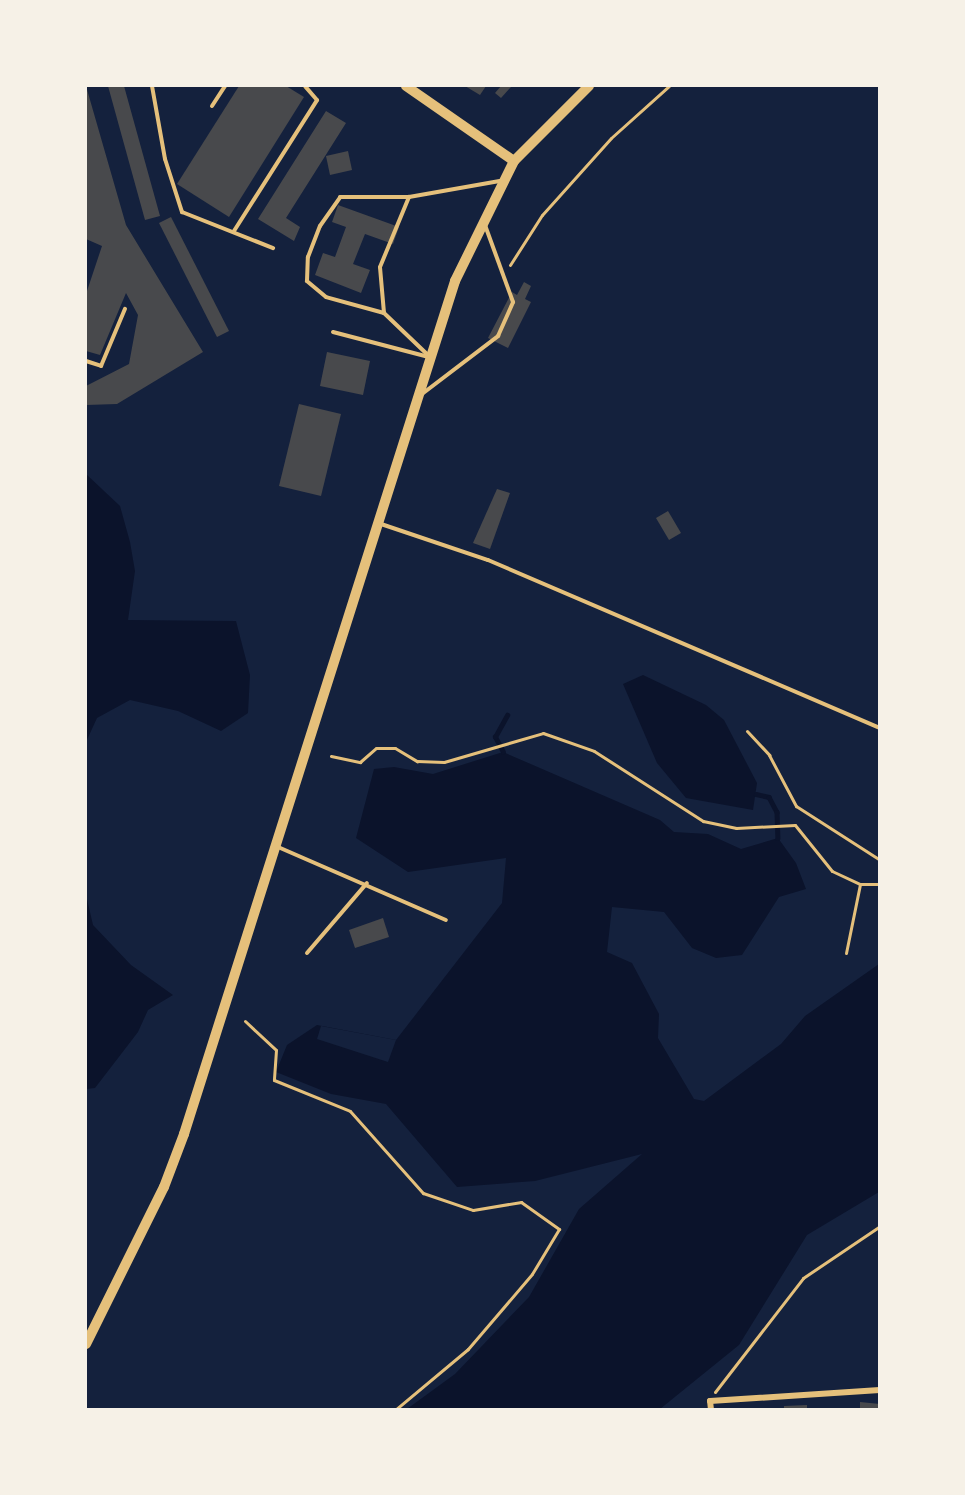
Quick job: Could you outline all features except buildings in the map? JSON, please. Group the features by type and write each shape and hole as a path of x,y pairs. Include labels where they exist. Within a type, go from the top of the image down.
{"main road":[{"path":"406,86 514,161"},
{"path":"86,1344 164,1186 278,847 430,357 482,217 514,161 589,86"}],"street":[{"path":"711,1410 710,1401 879,1390"}],"lane":[{"path":"152,86 165,159 182,212 273,248"},
{"path":"212,106 225,86"},
{"path":"234,231 316,99 305,86"},
{"path":"430,357 384,313 326,297 307,281 308,257 320,226 340,197 409,197 501,181"},
{"path":"384,313 380,267 409,197"},
{"path":"417,398 498,336 513,302 501,276 482,217"},
{"path":"86,361 101,366 124,309"},
{"path":"333,332 430,357"},
{"path":"378,523 488,560 879,728"},
{"path":"278,847 368,883 446,920"},
{"path":"307,953 368,883"}],"path":[{"path":"501,276 542,215 611,138 669,86"},
{"path":"747,731 769,754 796,806 879,860"},
{"path":"331,756 360,762 376,748 395,748 417,761 444,762 543,733 594,752 703,821 736,828 795,825 832,871 860,884 879,884"},
{"path":"846,953 860,884"},
{"path":"245,1021 276,1050 274,1080 350,1111 423,1193 473,1210 521,1202 559,1229 532,1274 468,1349 395,1410"},
{"path":"710,1401 723,1375 803,1278 879,1226"}],"water":[{"path":"86,474 120,506 135,571 128,620 236,621 250,675 248,713 221,731 178,711 130,700 97,718 86,742"},
{"path":"643,675 706,705 724,720 757,783 753,810 686,798 657,763 623,684"},
{"path":"503,752 660,820 674,832 708,834 741,849 778,838 796,863 806,889 779,897 742,955 716,958 692,948 664,912 612,907 607,952 632,963 659,1014 658,1038 694,1099 704,1101 781,1044 805,1016 879,964 879,1192 807,1235 739,1345 660,1409 407,1409 455,1374 529,1297 579,1209 642,1154 535,1181 457,1187 386,1104 331,1094 276,1072 287,1045 317,1025 396,1040 502,903 506,858 408,872 356,838 374,769 394,767 433,774"},
{"path":"86,895 93,925 131,965 173,995 148,1010 138,1032 95,1088 86,1089"}],"pier":[{"path":"321,1026 396,1040 388,1062 317,1039"}],"waterway":[{"path":"503,752 495,737 507,715"},
{"path":"756,794 769,797 777,812 778,838"}]}
